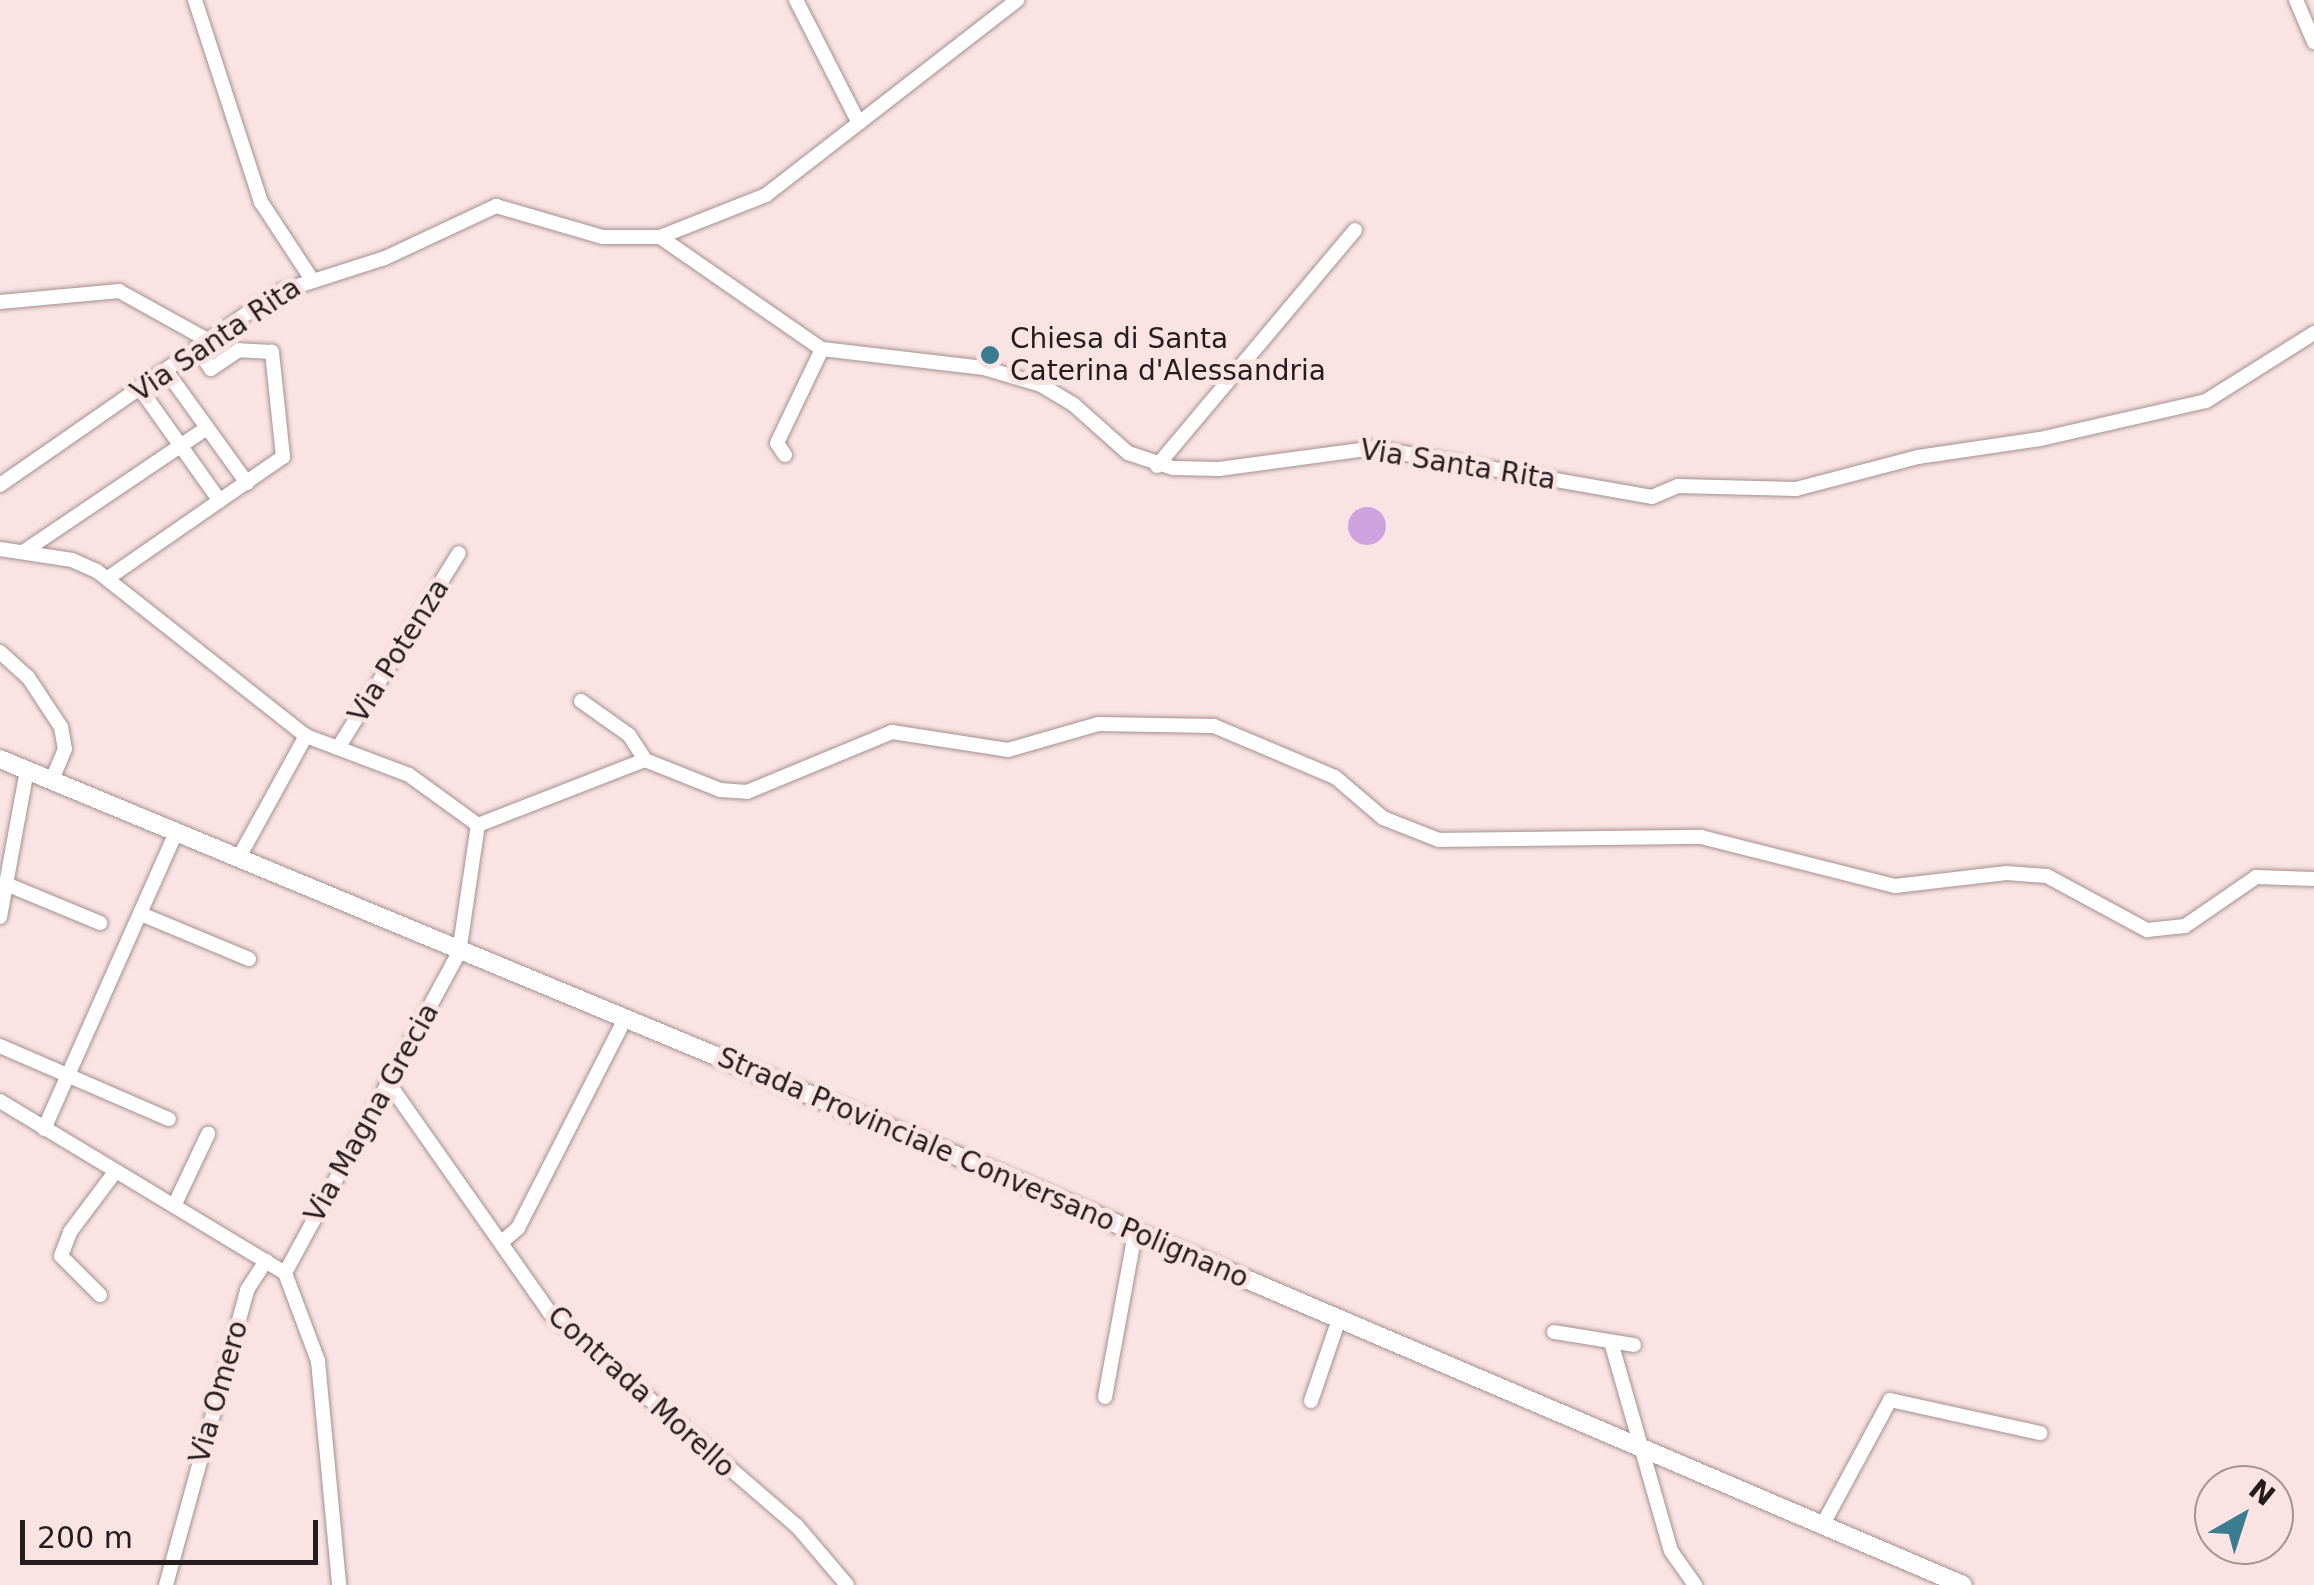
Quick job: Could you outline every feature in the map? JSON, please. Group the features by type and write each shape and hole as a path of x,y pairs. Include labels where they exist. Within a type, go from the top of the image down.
{"main road":[{"name":"Strada Provinciale Conversano Polignano","path":"0,759 460,953 626,1017 1962,1585"}],"street":[{"path":"195,0 261,202 310,278"},
{"path":"796,0 859,123"},
{"path":"660,237 749,206 1018,0"},
{"path":"2296,0 2314,42"},
{"name":"Via Santa Rita","path":"0,485 310,278 385,258 496,206 603,236 660,237 822,349 1014,376 1061,395 1128,454 1157,466 1218,469 1374,448 1652,497 1678,486 1796,489 1918,457 2040,439 2206,400 2314,332"},
{"path":"1157,466 1356,230"},
{"path":"0,302 118,290 205,346 211,369 238,350 272,352 275,358 283,457 108,578"},
{"path":"785,455 777,442 822,349"},
{"path":"167,372 246,482"},
{"path":"141,390 220,501"},
{"path":"23,552 207,428"},
{"path":"0,549 72,560 108,578 306,736 410,775 478,825"},
{"name":"Via Potenza","path":"338,748 460,553"},
{"path":"0,652 28,677 61,727 64,749 52,779"},
{"path":"581,701 629,735 644,760 720,790 747,792 892,732 1008,750 1098,724 1214,726 1335,777 1384,818 1438,840 1701,837 1895,886 2006,874 2046,876 2147,930 2185,926 2256,877 2314,879"},
{"path":"238,859 306,736"},
{"path":"478,825 644,760"},
{"path":"0,917 28,770"},
{"path":"460,953 478,825"},
{"path":"44,1129 176,832"},
{"path":"6,884 100,923"},
{"path":"141,914 249,959"},
{"name":"Via Magna Grecia","path":"285,1273 460,953"},
{"path":"503,1241 518,1228 626,1017"},
{"path":"0,1046 169,1119"},
{"name":"Contrada Morello","path":"388,1081 550,1313 797,1526 847,1585"},
{"path":"0,1101 285,1273 316,1347 339,1585"},
{"path":"174,1206 208,1134"},
{"path":"100,1295 68,1266 63,1243 115,1172"},
{"path":"1105,1396 1135,1234"},
{"name":"Via Omero","path":"166,1585 248,1290 266,1261"},
{"path":"1311,1401 1339,1319"},
{"path":"1554,1332 1634,1345"},
{"path":"1611,1342 1618,1386 1643,1450 1671,1552 1695,1585"},
{"path":"1822,1526 1890,1400 2040,1433"}],"shaded area":[{"path":"1367,507 1380,513 1386,526 1380,539 1367,545 1354,539 1348,526 1354,513"}],"place":[{"name":"Chiesa di Santa Caterina d'Alessandria","path":"990,355"}]}
